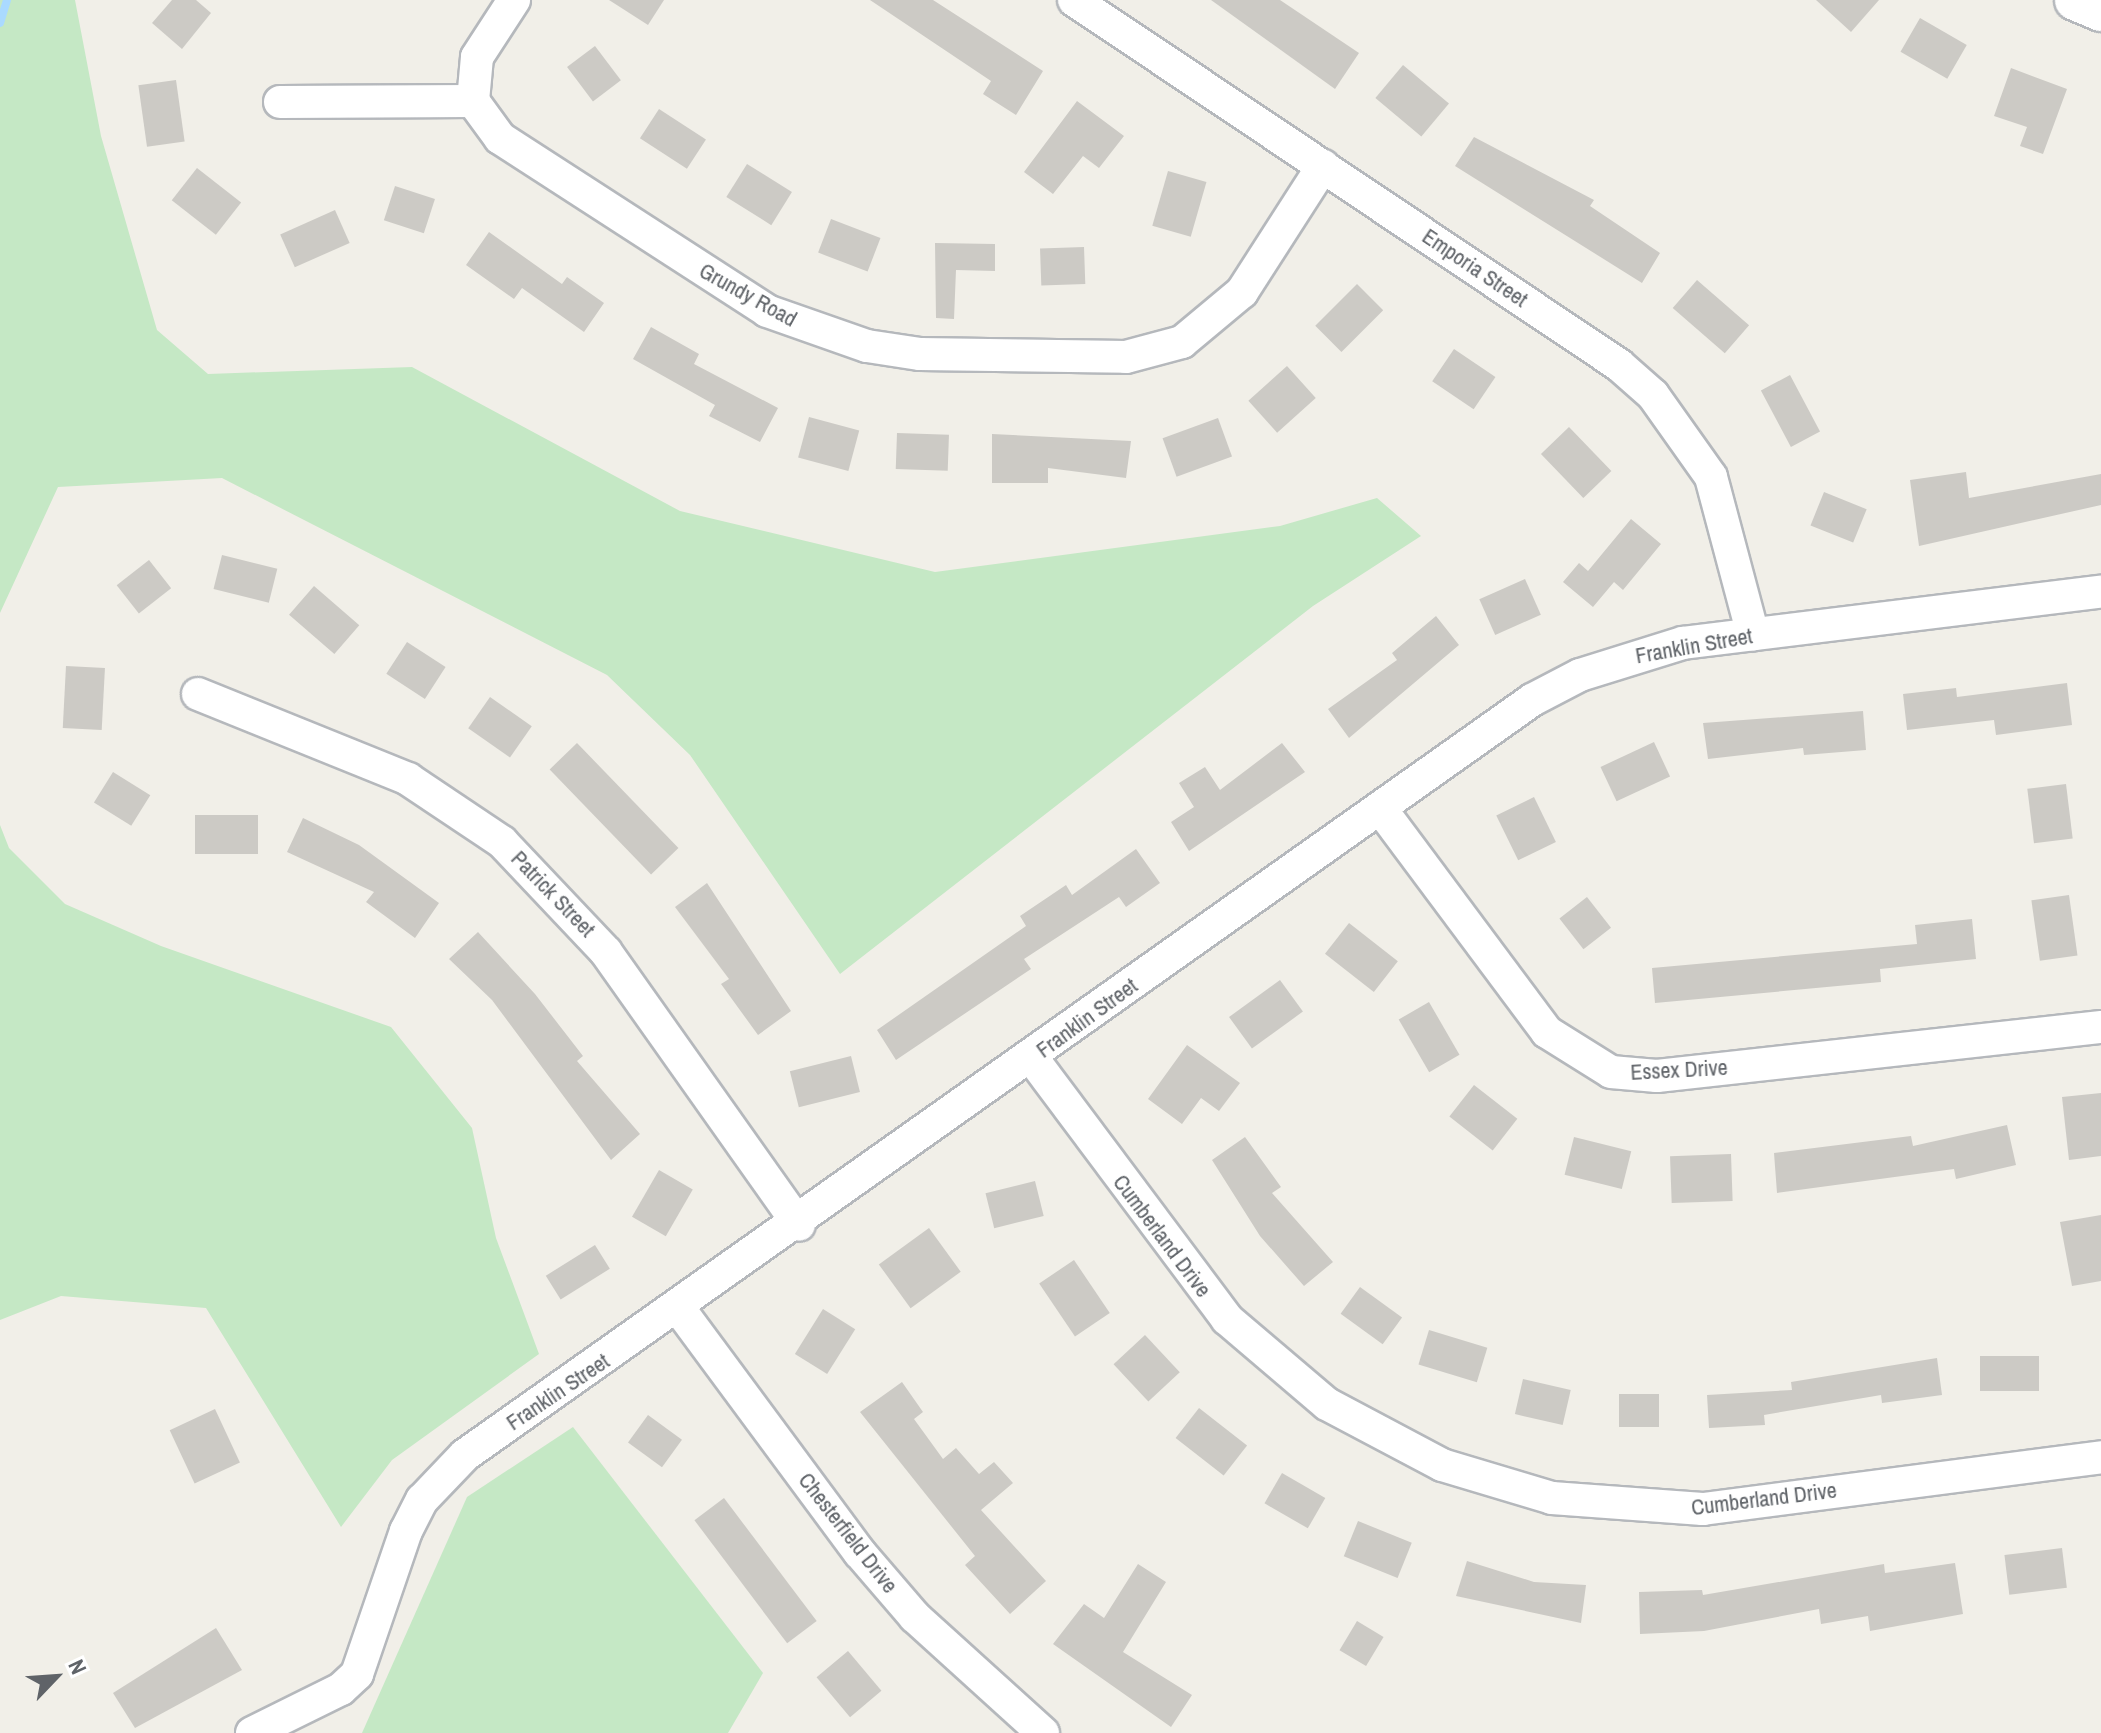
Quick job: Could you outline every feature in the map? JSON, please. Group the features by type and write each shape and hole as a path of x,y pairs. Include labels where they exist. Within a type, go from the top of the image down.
{"street":[{"path":"280,102 473,101 477,57 514,0"},
{"name":"Emporia Street","path":"1074,0 1323,166 1653,395 1711,477 1753,635"},
{"path":"2075,0 2101,11"},
{"name":"Grundy Road","path":"473,101 500,138 767,311 867,346 920,354 1126,357 1182,342 1242,292 1323,166"},
{"name":"Franklin Street","path":"252,1733 341,1689 357,1674 406,1531 444,1473 680,1310 1532,700 1580,675 1683,643 2101,592"},
{"name":"Patrick Street","path":"198,694 408,779 502,842 591,932 799,1225"},
{"name":"Essex Drive","path":"1380,808 1547,1032 1611,1072 1657,1076 2101,1027"},
{"name":"Cumberland Drive","path":"1032,1058 1227,1319 1327,1404 1442,1465 1552,1498 1703,1509 2101,1457"},
{"name":"Chesterfield Drive","path":"680,1310 878,1574 966,1667 1043,1733"}],"green space":[{"path":"0,0 75,0 101,136 157,330 208,374 412,367 680,511 935,572 1280,526 1377,498 1421,536 1313,606 840,974 690,755 607,675 222,478 58,487 0,613"},
{"path":"0,825 9,848 65,904 161,946 391,1027 472,1128 496,1238 539,1354 392,1460 341,1527 206,1308 61,1296 0,1320"},
{"path":"573,1427 763,1673 728,1733 362,1733 467,1497"}],"building":[{"path":"172,0 196,0 211,13 182,49 152,23"},
{"path":"609,0 664,0 648,25"},
{"path":"870,0 933,0 1043,71 1016,115 983,94 991,81"},
{"path":"1211,0 1280,0 1359,53 1335,89"},
{"path":"1816,0 1879,0 1851,32"},
{"path":"1920,18 1967,45 1947,79 1900,52"},
{"path":"595,46 621,80 593,101 567,67"},
{"path":"1403,65 1449,104 1421,137 1375,98"},
{"path":"2011,68 2067,89 2043,154 2020,146 2027,127 1994,116"},
{"path":"176,80 185,141 147,147 138,85"},
{"path":"1077,101 1124,136 1099,168 1083,156 1053,194 1024,172"},
{"path":"659,109 706,139 687,169 640,138"},
{"path":"1474,137 1594,200 1590,206 1660,253 1642,283 1455,166"},
{"path":"747,164 792,192 771,225 726,197"},
{"path":"197,168 241,202 216,235 172,200"},
{"path":"1168,171 1206,182 1191,237 1152,226"},
{"path":"395,186 435,199 424,233 384,220"},
{"path":"335,210 350,243 295,267 280,234"},
{"path":"831,219 880,238 868,272 818,253"},
{"path":"489,232 562,284 567,277 604,303 584,332 522,288 514,299 466,265"},
{"path":"935,243 995,244 995,271 956,270 954,319 936,318"},
{"path":"1084,247 1085,284 1041,286 1040,249"},
{"path":"1697,280 1749,325 1725,353 1673,308"},
{"path":"1357,284 1383,310 1341,352 1315,326"},
{"path":"651,327 699,354 694,364 778,408 760,442 709,416 715,405 633,359"},
{"path":"1454,349 1495,377 1474,409 1432,381"},
{"path":"1287,366 1316,398 1277,433 1248,401"},
{"path":"1790,375 1820,432 1791,447 1761,390"},
{"path":"809,417 859,430 848,471 798,458"},
{"path":"1218,418 1232,457 1177,477 1163,438"},
{"path":"1569,427 1611,471 1583,498 1541,454"},
{"path":"897,433 949,435 948,471 896,469"},
{"path":"992,434 1131,441 1126,478 1048,468 1048,483 992,483"},
{"path":"1966,472 1969,498 2101,474 2101,505 1919,546 1910,480"},
{"path":"1824,492 1867,509 1853,543 1811,525"},
{"path":"1631,519 1661,544 1623,590 1614,582 1593,607 1563,582 1579,563 1588,571"},
{"path":"222,555 277,569 269,603 214,589"},
{"path":"149,560 171,588 139,614 117,585"},
{"path":"1525,579 1541,615 1495,635 1479,599"},
{"path":"314,586 359,625 334,654 289,615"},
{"path":"1436,616 1459,645 1349,738 1328,709 1397,660 1392,653"},
{"path":"407,642 446,667 425,699 386,674"},
{"path":"66,666 105,668 102,730 63,728"},
{"path":"2067,683 2072,725 1996,735 1994,720 1907,730 1903,694 1956,688 1957,697"},
{"path":"490,697 532,726 510,757 468,728"},
{"path":"1863,711 1866,750 1804,755 1803,748 1708,759 1703,723"},
{"path":"1654,742 1670,776 1617,801 1601,767"},
{"path":"577,743 678,848 651,874 550,769"},
{"path":"1282,743 1305,772 1189,851 1171,822 1194,807 1179,783 1205,767 1220,790"},
{"path":"113,772 150,795 131,826 94,803"},
{"path":"2066,784 2073,839 2034,843 2027,789"},
{"path":"1534,797 1556,842 1518,860 1496,815"},
{"path":"195,815 258,815 258,854 195,854"},
{"path":"303,818 359,845 439,903 415,938 366,902 374,892 287,852"},
{"path":"1136,849 1160,883 1126,907 1119,897 1024,959 1031,969 896,1060 877,1030 1026,926 1020,916 1066,885 1072,895"},
{"path":"707,883 791,1011 758,1035 721,984 729,979 675,907"},
{"path":"2069,895 2077,955 2040,961 2031,900"},
{"path":"1587,897 1611,928 1583,949 1559,919"},
{"path":"1972,919 1976,959 1880,969 1881,982 1655,1003 1652,968 1917,944 1915,925"},
{"path":"1349,923 1398,961 1374,992 1325,954"},
{"path":"478,932 535,994 583,1056 577,1061 640,1134 611,1160 492,1000 449,959"},
{"path":"1280,980 1303,1012 1252,1049 1229,1017"},
{"path":"1429,1002 1460,1055 1429,1072 1399,1019"},
{"path":"1187,1045 1240,1083 1219,1111 1201,1098 1182,1124 1148,1099"},
{"path":"851,1056 860,1092 799,1107 790,1071"},
{"path":"1474,1085 1517,1119 1493,1150 1449,1117"},
{"path":"2101,1093 2101,1156 2069,1160 2062,1097"},
{"path":"2007,1125 2016,1165 1956,1179 1954,1169 1777,1193 1774,1153 1911,1136 1913,1146"},
{"path":"1245,1137 1281,1187 1272,1193 1333,1262 1304,1286 1260,1236 1212,1160"},
{"path":"1574,1137 1631,1151 1622,1189 1565,1175"},
{"path":"1731,1154 1733,1201 1672,1203 1670,1156"},
{"path":"659,1170 693,1190 666,1236 632,1217"},
{"path":"1035,1181 1044,1216 994,1228 986,1193"},
{"path":"2101,1215 2101,1281 2072,1286 2060,1222"},
{"path":"929,1228 961,1272 911,1308 879,1264"},
{"path":"595,1245 610,1269 561,1299 546,1276"},
{"path":"1074,1260 1110,1313 1075,1337 1039,1283"},
{"path":"1360,1287 1402,1318 1383,1344 1341,1314"},
{"path":"823,1309 855,1329 827,1374 795,1354"},
{"path":"1429,1330 1487,1348 1477,1382 1418,1364"},
{"path":"1145,1335 1180,1372 1148,1402 1114,1364"},
{"path":"1980,1356 2039,1356 2039,1391 1980,1391"},
{"path":"1937,1358 1942,1395 1882,1403 1881,1395 1764,1415 1765,1425 1709,1428 1707,1395 1792,1390 1791,1382"},
{"path":"1523,1379 1571,1390 1563,1425 1515,1414"},
{"path":"902,1382 923,1412 914,1419 943,1459 956,1448 979,1474 994,1462 1013,1483 981,1510 1046,1581 1010,1614 965,1565 975,1556 860,1412"},
{"path":"1619,1394 1659,1394 1659,1427 1619,1427"},
{"path":"1199,1408 1247,1446 1224,1475 1176,1438"},
{"path":"215,1409 240,1462 195,1484 170,1430"},
{"path":"648,1415 682,1440 662,1467 628,1443"},
{"path":"1282,1473 1325,1498 1308,1528 1264,1503"},
{"path":"724,1498 817,1621 787,1643 694,1520"},
{"path":"1358,1521 1412,1543 1398,1578 1344,1556"},
{"path":"2062,1548 2067,1588 2009,1595 2004,1555"},
{"path":"1467,1561 1534,1582 1586,1585 1581,1623 1456,1596"},
{"path":"1955,1563 1963,1614 1870,1631 1868,1616 1821,1624 1819,1609 1704,1631 1640,1634 1639,1592 1702,1590 1703,1595 1884,1564 1885,1573"},
{"path":"1138,1564 1166,1582 1123,1652 1192,1695 1171,1727 1053,1644 1084,1604 1104,1618"},
{"path":"1357,1621 1384,1637 1366,1666 1339,1650"},
{"path":"216,1628 242,1670 135,1728 113,1693"},
{"path":"848,1651 881,1691 850,1717 817,1677"}],"waterway":[{"path":"0,23 7,0"}]}
